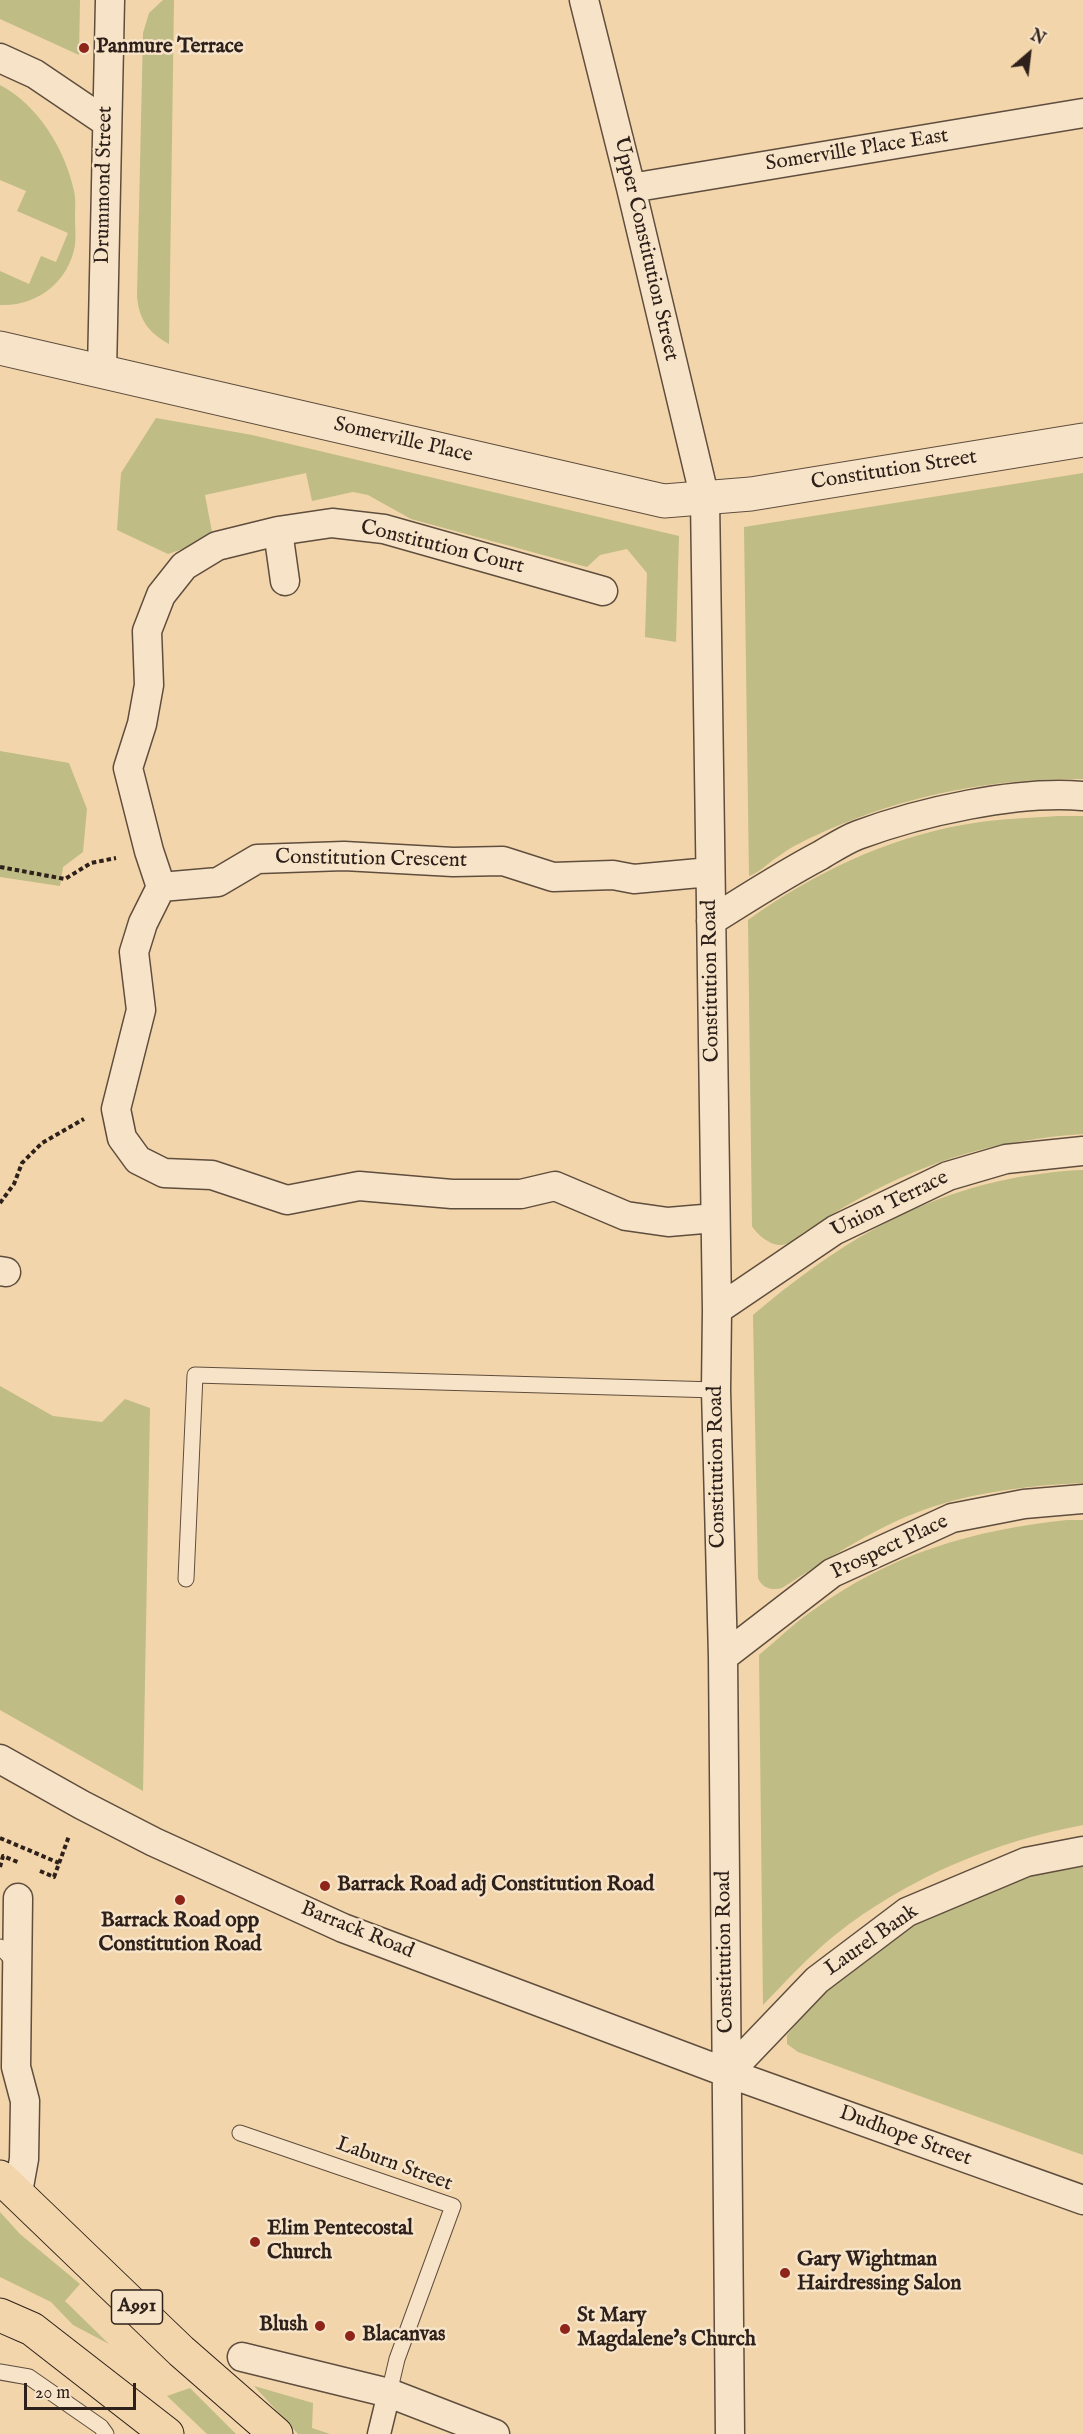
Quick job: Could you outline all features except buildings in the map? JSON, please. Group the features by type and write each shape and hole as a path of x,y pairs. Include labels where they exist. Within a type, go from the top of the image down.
{"main road":[{"name":"A991","path":"9,2185 181,2351 276,2434"},
{"path":"0,2315 32,2329 167,2434"}],"street":[{"name":"Drummond Street","path":"102,371 110,0"},
{"name":"Upper Constitution Street","path":"584,0 705,499"},
{"path":"0,58 35,74 106,122"},
{"name":"Somerville Place East","path":"631,188 1083,113"},
{"name":"Somerville Place","path":"0,348 664,501 705,499"},
{"name":"Constitution Street","path":"705,499 751,494 1083,440"},
{"name":"Constitution Road","path":"705,499 716,1218 716,1390 723,1657 730,2434"},
{"name":"Constitution Court","path":"161,887 149,851 129,768 142,724 149,685 147,631 161,595 184,566 217,546 278,531 332,523 384,529 603,591"},
{"path":"278,531 285,581"},
{"path":"711,921 785,874 856,836 937,811 1015,799 1066,794 1083,796"},
{"name":"Constitution Crescent","path":"161,887 218,882 257,859 344,856 453,862 503,861 553,877 613,875 634,879 710,872"},
{"path":"161,887 143,923 134,952 141,1010 116,1109 122,1138 138,1160 164,1173 212,1175 287,1200 359,1186 452,1194 520,1194 555,1186 626,1216 669,1222 716,1218"},
{"name":"Union Terrace","path":"717,1310 835,1230 948,1176 1005,1159 1083,1151"},
{"name":"Prospect Place","path":"723,1657 832,1573 952,1518 1024,1504 1083,1499"},
{"name":"Barrack Road","path":"0,1759 154,1842 343,1928 728,2073"},
{"name":"Laurel Bank","path":"728,2073 817,1980 907,1912 1026,1862 1083,1851"},
{"path":"9,2185 24,2159 25,2101 8,2073 9,1955 18,1898"},
{"name":"Dudhope Street","path":"728,2073 1083,2200"},
{"path":"242,2357 389,2393 495,2434"},
{"path":"379,2434 389,2393"}],"lane":[{"path":"186,1579 195,1375 716,1390"},
{"name":"Laburn Street","path":"240,2133 453,2206 397,2359 389,2393"},
{"path":"0,2372 28,2377 101,2427 106,2434"}],"path":[{"path":"0,867 64,879 91,863 149,851"},
{"path":"0,1203 14,1184 22,1163 42,1143 86,1117 116,1109"},
{"path":"55,1874 82,1805"},
{"path":"0,1838 59,1863"}],"shaded area":[{"path":"0,0 80,0 79,55 0,19"},
{"path":"163,0 174,0 169,344 155,335 142,319 137,296 143,33 149,13"},
{"path":"0,85 26,104 48,130 57,144 70,175 75,201 75,245 66,270 49,290 26,302 13,305 0,305 0,271 29,284 41,256 56,262 68,233 17,211 26,191 0,180"},
{"path":"156,418 252,435 679,536 676,642 645,637 647,573 627,549 600,555 587,567 411,519 368,495 353,492 312,501 306,473 205,495 212,532 191,546 168,554 117,530 121,473"},
{"path":"1083,473 1083,779 1049,779 983,786 950,791 886,808 806,840 749,876 744,527"},
{"path":"0,751 69,763 87,809 83,852 63,867 60,886 0,877"},
{"path":"1083,816 1083,1134 995,1146 941,1162 887,1184 860,1198 786,1244 776,1245 766,1240 752,1226 748,920 772,903 824,873 905,839 974,823"},
{"path":"1083,1170 1083,1483 1008,1490 971,1496 935,1506 914,1513 875,1532 782,1588 771,1589 765,1586 758,1578 753,1315 783,1290 845,1246 910,1211 944,1197 981,1186 1019,1177"},
{"path":"0,1386 53,1416 102,1422 125,1399 150,1408 143,1791 0,1710"},
{"path":"1067,1520 1083,1520 1083,1825 1016,1841 984,1852 952,1865 891,1896 825,1943 763,2005 759,1655 798,1621 841,1591 902,1560 965,1538 998,1530"},
{"path":"1083,1863 1083,2155 798,2052 787,2044 787,2035 812,2005 840,1979 905,1929 1014,1879"},
{"path":"0,2212 20,2234 80,2284 65,2301 109,2344 73,2325 51,2302 0,2277"},
{"path":"254,2386 313,2403 312,2428 330,2434 298,2434"},
{"path":"190,2388 236,2434 207,2434 167,2396"}],"place":[{"name":"Panmure Terrace","path":"84,48"},
{"name":"Barrack Road adj Constitution Road","path":"325,1886"},
{"name":"Barrack Road opp Constitution Road","path":"180,1900"},
{"name":"Elim Pentecostal Church","path":"255,2242"},
{"name":"Gary Wightman Hairdressing Salon","path":"785,2273"},
{"name":"Blush","path":"320,2326"},
{"name":"St Mary Magdalene's Church","path":"565,2329"},
{"name":"Blacanvas","path":"350,2336"}]}
